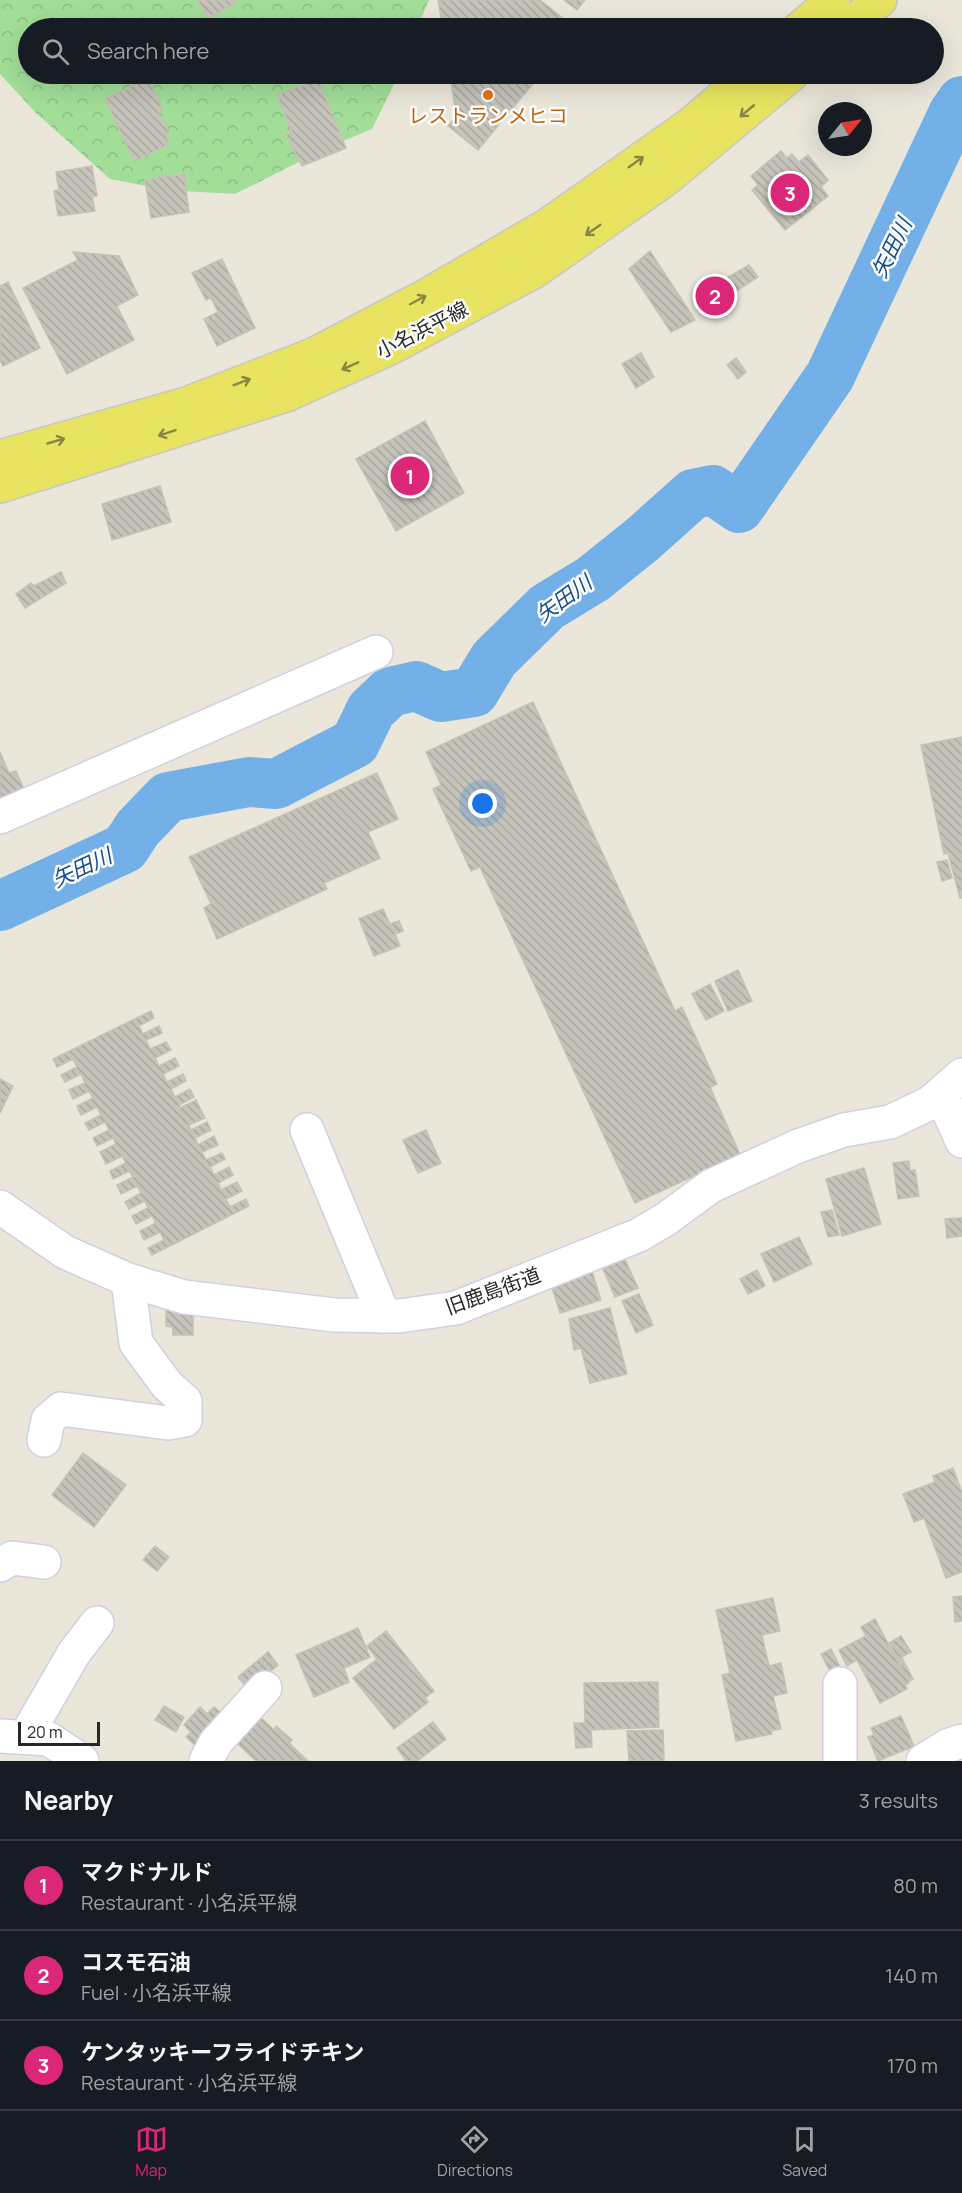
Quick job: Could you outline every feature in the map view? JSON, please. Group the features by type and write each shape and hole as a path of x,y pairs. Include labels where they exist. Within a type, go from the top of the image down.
{"main road":[{"path":"812,18 833,0"},
{"path":"858,18 880,0"},
{"name":"小名浜平線","path":"0,457 186,404 313,355 422,298 548,225 691,124 737,84"},
{"name":"小名浜平線","path":"0,486 286,395 390,348 535,271 666,179 780,84"}],"street":[{"path":"0,817 376,652"},
{"path":"951,1084 962,1141"},
{"name":"旧鹿島街道","path":"0,1207 65,1251 128,1280 184,1297 334,1316 384,1316 456,1308 639,1234 666,1219 711,1186 754,1164 844,1130 890,1122 930,1103 951,1084"},
{"path":"307,1130 384,1316"},
{"path":"44,1440 48,1420 61,1409 168,1423 185,1420 185,1401 167,1385 136,1343 128,1280"},
{"path":"0,1564 12,1558 44,1562"},
{"path":"13,1736 97,1623"},
{"path":"840,1684 840,1761"},
{"path":"206,1761 216,1742 265,1688"},
{"path":"13,1736 49,1739 82,1761"},
{"path":"924,1761 947,1746 962,1741"}],"green space":[{"path":"0,0 429,0 421,18 18,18 18,84 394,84 372,129 331,146 235,194 167,190 110,179 36,113 0,74"}],"building":[{"path":"198,0 236,0 235,4 207,18"},
{"path":"438,0 540,0 562,18 441,18"},
{"path":"564,0 585,0 577,10"},
{"path":"136,84 151,84 162,109 158,111 169,133 165,135 170,144 134,161 105,99"},
{"path":"305,84 320,84 346,148 302,166 286,135 292,132 277,95"},
{"name":"レストランメヒコ","path":"451,84 533,84 478,150 448,126 456,116"},
{"path":"781,151 787,158 792,154 799,162 808,155 828,180 821,187 828,196 785,230 752,190 758,185 751,176"},
{"path":"92,166 97,196 92,197 95,211 58,216 54,191 59,190 56,172"},
{"path":"184,174 189,212 151,218 145,180"},
{"path":"650,251 695,320 671,332 629,269"},
{"path":"73,252 119,256 138,295 117,306 134,340 67,374 23,288 78,260"},
{"path":"222,259 255,328 217,346 204,319 218,312 211,298 206,300 192,273"},
{"path":"749,265 758,277 713,306 704,291"},
{"path":"8,282 40,348 3,366 0,360 0,286"},
{"path":"641,353 654,377 636,388 622,364"},
{"path":"736,358 746,372 738,379 727,365"},
{"path":"425,421 464,493 396,531 356,459"},
{"path":"160,486 171,522 112,540 102,504"},
{"path":"61,572 66,583 25,608 16,594 31,583 34,586"},
{"path":"533,702 675,1011 682,1007 717,1084 710,1087 740,1155 635,1203 480,867 471,871 433,789 441,785 426,752"},
{"path":"962,737 962,898 960,898 948,853 944,854 921,745"},
{"path":"0,752 9,773 16,771 25,792 0,803"},
{"path":"377,773 398,819 368,832 380,858 324,883 327,889 217,939 204,908 211,904 189,857"},
{"path":"947,860 952,878 942,881 937,862"},
{"path":"383,909 390,924 399,921 403,931 395,934 400,946 374,956 359,919"},
{"path":"738,970 752,1001 728,1011 715,981"},
{"path":"710,984 724,1011 706,1020 692,994"},
{"path":"151,1011 154,1018 139,1026 143,1034 159,1026 162,1033 146,1040 150,1049 166,1042 171,1050 155,1058 159,1066 175,1058 179,1066 163,1074 167,1082 183,1074 186,1081 171,1089 175,1097 190,1089 194,1097 179,1105 180,1108 196,1100 205,1118 189,1125 191,1130 207,1122 211,1130 195,1138 198,1145 214,1136 218,1145 202,1152 206,1160 222,1153 225,1159 210,1167 214,1175 229,1167 233,1175 218,1183 221,1190 237,1182 242,1191 226,1199 230,1207 246,1199 249,1206 152,1255 148,1248 164,1240 160,1232 144,1240 140,1231 156,1223 152,1216 136,1224 132,1216 148,1208 145,1201 129,1209 125,1202 141,1193 137,1186 121,1194 117,1185 133,1177 129,1171 113,1179 110,1171 126,1163 122,1156 106,1164 100,1152 116,1144 113,1138 97,1146 93,1138 109,1130 105,1122 89,1130 85,1123 101,1115 97,1107 81,1115 77,1106 93,1098 89,1091 73,1099 69,1090 85,1083 81,1074 65,1082 61,1075 77,1067 73,1059 57,1067 53,1059"},
{"path":"0,1079 13,1086 0,1113"},
{"path":"426,1130 441,1163 418,1173 403,1140"},
{"path":"909,1161 910,1171 915,1170 919,1196 898,1199 893,1163"},
{"path":"864,1168 881,1224 842,1236 826,1179"},
{"path":"832,1210 839,1235 828,1237 821,1212"},
{"path":"962,1218 962,1236 947,1238 945,1219"},
{"path":"799,1237 812,1264 774,1282 761,1254"},
{"path":"623,1255 638,1288 615,1297 601,1264"},
{"path":"591,1268 601,1300 560,1313 550,1281"},
{"path":"757,1270 765,1286 748,1294 740,1279"},
{"path":"639,1294 653,1325 636,1333 622,1301"},
{"path":"166,1308 193,1309 193,1335 173,1335 173,1327 166,1326"},
{"path":"610,1308 627,1374 590,1383 581,1348 574,1350 569,1319"},
{"path":"83,1453 126,1485 94,1527 52,1495"},
{"path":"953,1468 962,1493 962,1572 946,1578 924,1518 914,1522 903,1494 935,1482 933,1476"},
{"path":"155,1546 169,1557 157,1571 143,1560"},
{"path":"962,1596 962,1621 955,1622 953,1597"},
{"path":"773,1598 780,1631 762,1635 769,1666 781,1663 787,1693 773,1696 781,1729 771,1731 772,1734 736,1741 722,1675 730,1673 716,1610"},
{"path":"875,1619 909,1683 905,1685 907,1689 880,1703 857,1660 847,1666 839,1650 866,1636 861,1627"},
{"path":"358,1628 370,1657 344,1668 349,1682 314,1697 296,1655"},
{"path":"386,1631 434,1691 425,1698 428,1702 394,1729 353,1678 377,1659 367,1646"},
{"path":"901,1636 911,1652 898,1659 889,1643"},
{"path":"831,1649 840,1667 831,1673 821,1654"},
{"path":"268,1652 278,1665 248,1689 238,1677"},
{"path":"902,1658 913,1679 909,1681 898,1661"},
{"path":"658,1682 659,1727 591,1730 592,1747 576,1748 574,1723 585,1723 584,1683"},
{"path":"164,1706 184,1717 176,1732 155,1720"},
{"path":"200,1707 207,1714 214,1707 228,1719 200,1750 186,1737 191,1732 184,1725"},
{"path":"258,1715 274,1730 276,1726 292,1740 289,1743 308,1761 256,1761 235,1741"},
{"path":"901,1716 914,1746 878,1761 868,1737 874,1735 871,1728"},
{"path":"433,1722 446,1739 417,1761 406,1761 397,1748"},
{"path":"663,1730 664,1761 629,1761 627,1731"}],"waterway":[{"name":"矢田川","path":"0,906 125,848 138,828 168,797 249,782 276,784 355,743 371,710 390,692 416,686 441,697 474,692 494,659 547,607 593,579 693,494 713,490 739,508 830,376 953,114 962,101"}],"place":[{"name":"レストランメヒコ","path":"488,95"},
{"name":"ケンタッキーフライドチキン","path":"790,193"},
{"name":"コスモ石油","path":"715,296"},
{"name":"マクドナルド","path":"410,476"}]}
